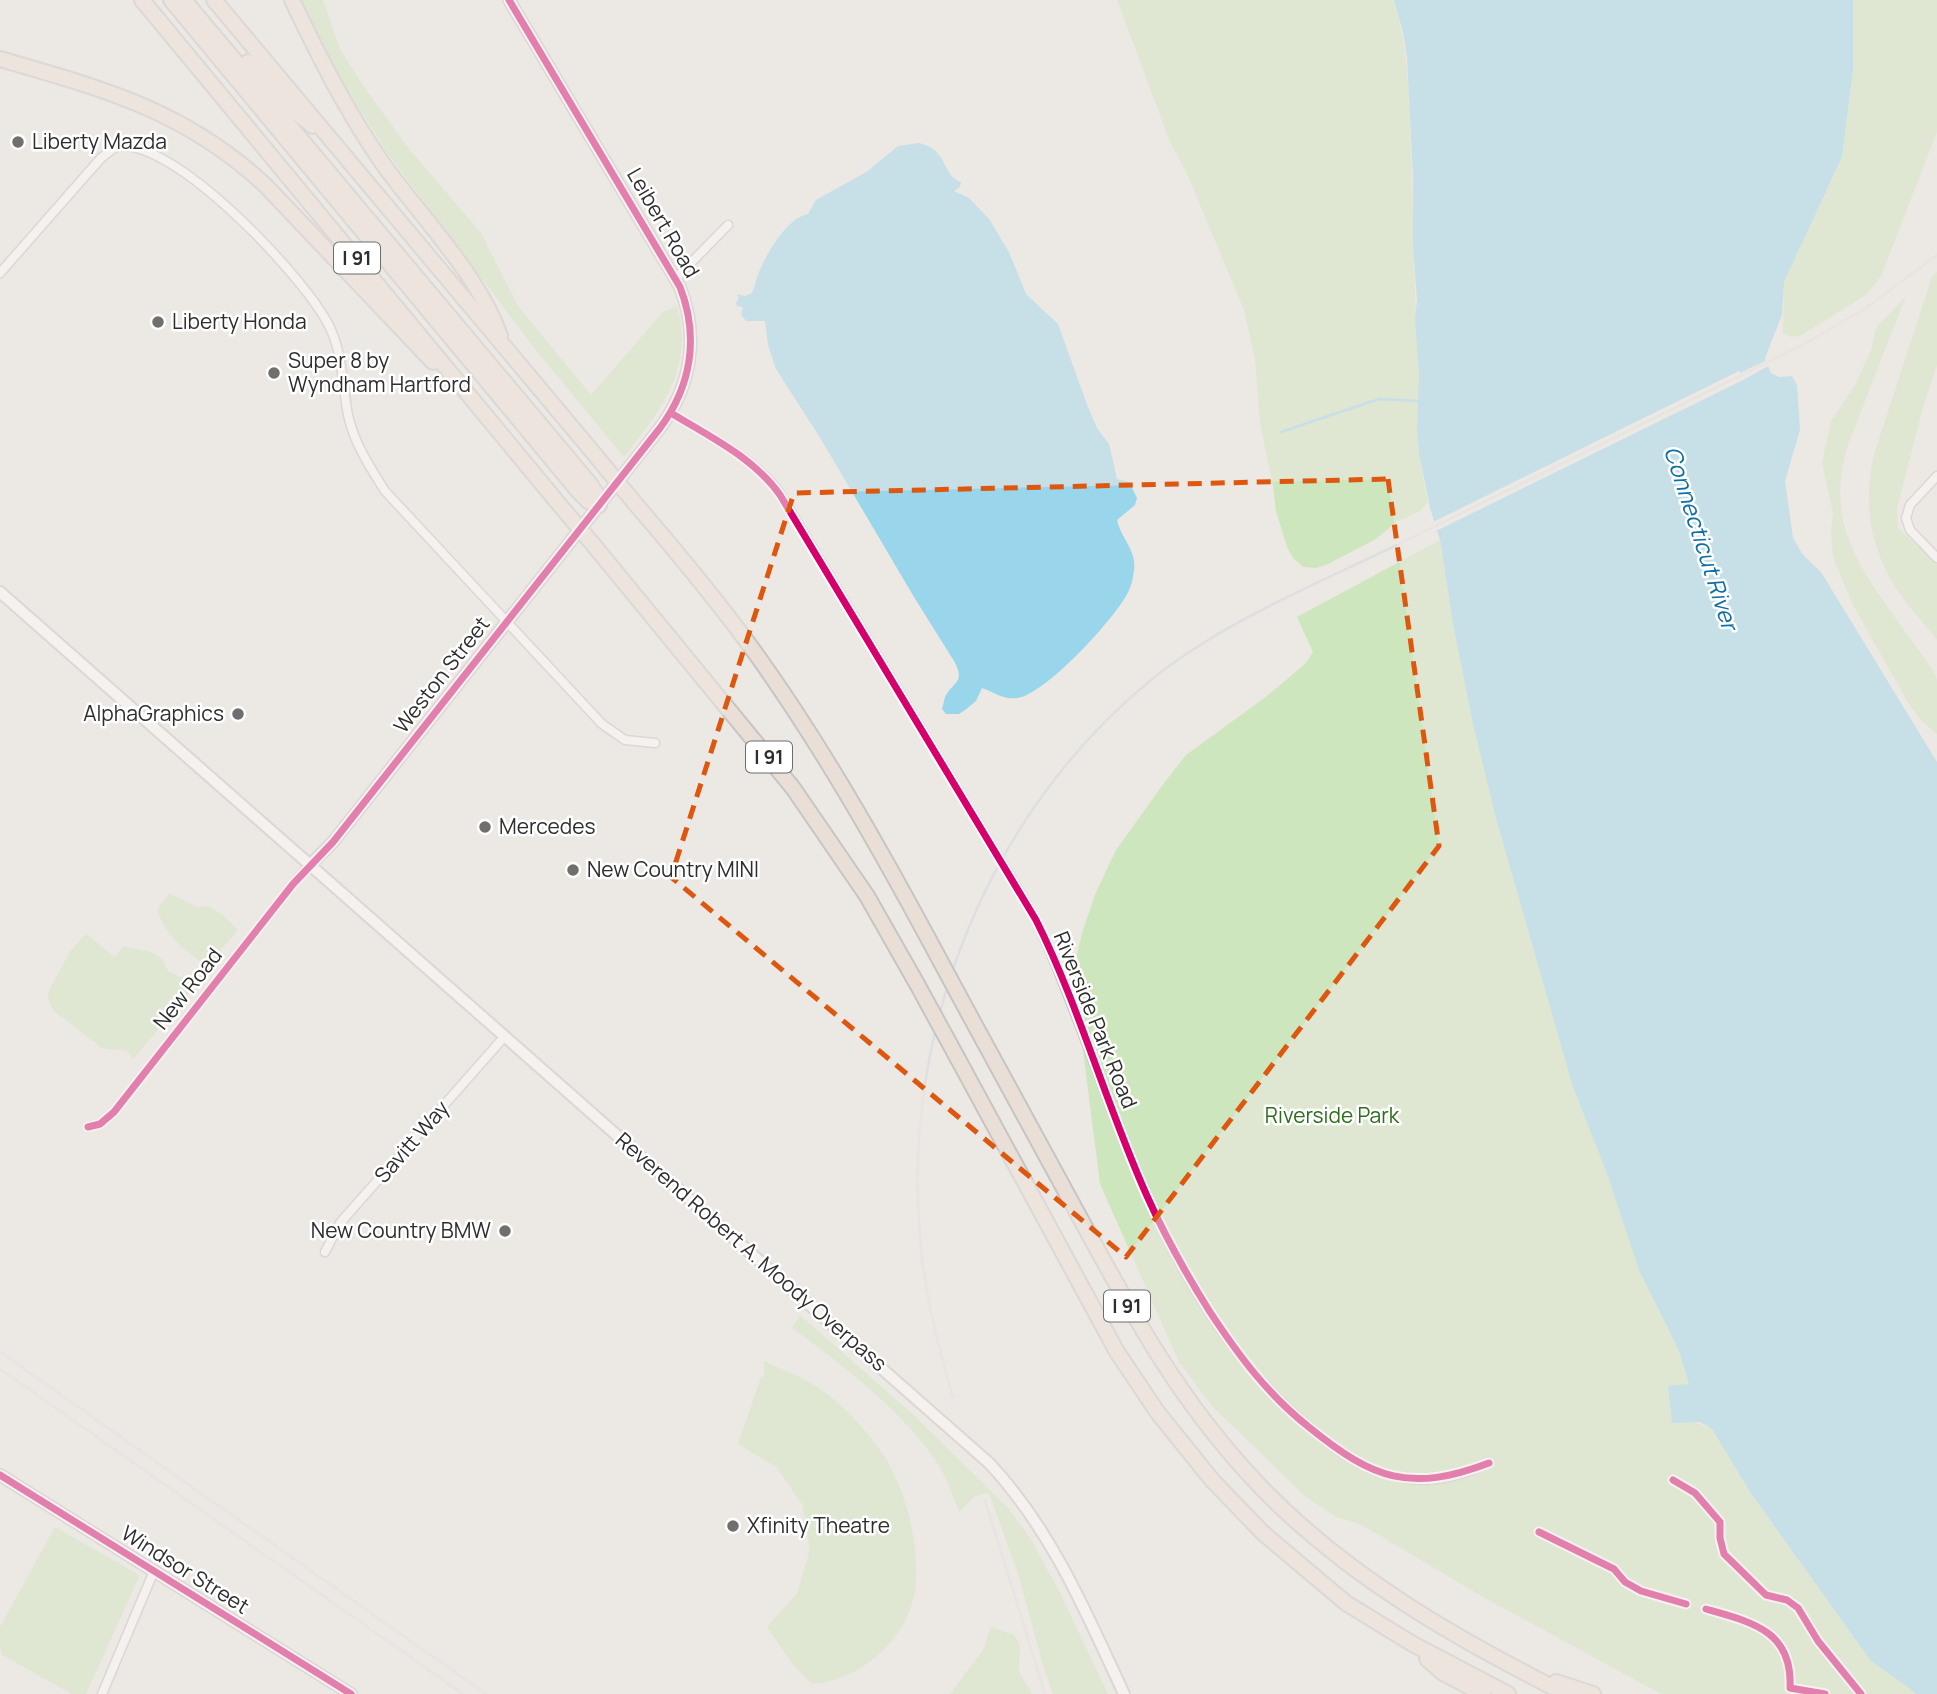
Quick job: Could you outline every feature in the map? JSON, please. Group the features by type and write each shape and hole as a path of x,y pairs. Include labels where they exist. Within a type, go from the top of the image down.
{"highway":[{"name":"I 91","path":"142,0 793,788 867,896 1112,1343 1171,1431 1227,1497 1288,1556 1346,1603 1411,1643 1508,1694"},
{"path":"171,0 579,492 588,501 599,505"},
{"path":"184,0 590,484 597,495 599,505"},
{"path":"193,0 283,102 331,139"},
{"name":"I 91","path":"214,0 634,501 729,618 796,713 862,817 1140,1330 1218,1439 1277,1503 1356,1570 1446,1629 1566,1694"},
{"path":"292,0 346,107 383,163 484,298 503,344"},
{"path":"0,59 126,97 159,111 204,136 266,186 426,356 456,378"},
{"path":"1411,1643 1443,1673 1483,1694"},
{"path":"1534,1678 1593,1694"}],"main road":[{"name":"Leibert Road","path":"509,0 676,278 689,315 691,351 684,387 671,413 599,505"},
{"name":"Weston Street","path":"310,865 332,842 599,505"},
{"path":"0,592 310,865"},
{"name":"Reverend Robert A. Moody Overpass","path":"310,865 989,1463 1020,1498 1046,1537 1096,1632 1124,1694"},
{"name":"Windsor Street","path":"0,1475 351,1694"}],"street":[{"path":"0,273 101,158 117,146 136,148 166,161 199,183 271,252 308,294 328,323 338,349 348,417 360,450 385,491 602,724 625,740 655,743"},
{"path":"676,278 728,225"},
{"name":"Riverside Park Road","path":"671,413 746,458 777,489 1016,886 1051,953 1157,1218 1201,1297 1257,1378 1283,1406 1326,1441 1373,1471 1406,1479 1429,1480 1456,1475 1489,1463"},
{"path":"1937,476 1910,505 1906,518 1910,530 1937,558"},
{"name":"New Road","path":"88,1127 100,1124 114,1112 310,865"},
{"name":"Savitt Way","path":"325,1252 340,1223 505,1036"},
{"path":"102,1694 154,1571"}],"highlighted area":[{"path":"1388,479 1439,846 1126,1257 671,877 794,493"}],"green space":[{"path":"300,0 323,0 340,49 364,87 410,150 481,233 518,306 591,395 663,312 677,306 681,329 678,369 661,406 624,457 535,349 388,154 338,75"},
{"path":"1117,0 1394,0 1403,38 1409,95 1419,382 1417,428 1428,502 1420,511 1396,522 1376,539 1328,564 1316,568 1303,567 1293,558 1287,547 1276,511 1260,423 1255,359 1244,310 1188,176 1170,142"},
{"path":"1853,0 1937,0 1937,132 1881,276 1866,295 1800,336 1791,337 1783,333 1784,282 1842,157 1853,71"},
{"path":"1937,272 1937,365 1923,407 1897,508 1898,528 1937,564 1937,640 1902,597 1883,563 1872,527 1869,490 1875,451 1932,277"},
{"path":"1906,296 1849,442 1842,473 1840,500 1844,525 1864,571 1936,676 1937,734 1921,720 1907,701 1853,605 1833,557 1833,513 1822,463 1831,421 1855,385 1871,351 1876,328"},
{"name":"Riverside Park","path":"1440,540 1444,567 1655,1303 1679,1351 1690,1385 1694,1422 1712,1429 1750,1492 1870,1660 1917,1694 1661,1694 1483,1597 1360,1524 1336,1517 1305,1496 1212,1406 1179,1362 1100,1184 1073,972 1082,933 1096,892 1116,850 1186,755 1267,696 1305,664 1313,652 1297,617"},
{"path":"169,893 197,907 209,906 238,930 207,966 177,942 161,919 157,910"},
{"path":"86,934 115,957 123,946 155,954 168,971 189,981 192,990 133,1059 126,1050 103,1049 53,1010 47,994 71,950"},
{"path":"800,1315 917,1418 1009,1509 1030,1538 1060,1593 1108,1694 1053,1694 1019,1577 989,1493 975,1496 959,1512 942,1471 919,1439 868,1387 792,1328"},
{"path":"764,1361 819,1388 865,1430 884,1456 899,1484 913,1532 916,1579 906,1618 883,1651 850,1674 831,1681 812,1684 794,1666 767,1627 797,1593 810,1549 802,1504 776,1467 738,1444 761,1377 764,1376"},
{"path":"55,1527 139,1577 86,1694 72,1694 2,1655 0,1648 0,1627"},
{"path":"991,1627 1014,1635 1020,1644 1019,1672 1032,1694 950,1694 983,1650"}],"water":[{"name":"Connecticut River","path":"1394,0 1853,0 1853,71 1842,157 1784,282 1782,315 1765,358 1771,373 1779,377 1792,376 1797,385 1800,430 1785,481 1793,538 1803,555 1821,572 1937,762 1937,1694 1917,1694 1870,1660 1750,1492 1712,1429 1700,1422 1672,1423 1668,1386 1689,1384 1679,1351 1639,1270 1608,1176 1573,1087 1496,818 1473,724 1440,540 1430,508 1419,453 1419,375 1415,319 1417,301 1407,58"},
{"path":"919,143 935,151 950,174 961,182 960,187 954,191 969,198 989,219 1009,252 1026,294 1058,324 1088,407 1097,428 1109,444 1117,479 1129,482 1137,498 1135,505 1117,520 1133,557 1132,580 1126,596 1107,622 1060,671 1029,694 1007,698 982,688 976,701 959,714 946,714 942,709 945,697 959,678 954,661 776,369 768,345 765,321 746,321 741,314 743,307 737,306 736,303 739,298 737,294 745,296 752,293 772,246 785,229 808,214 816,200 868,171 898,146"}],"pier":[{"path":"1769,359 1770,365 1743,380 1434,532 1431,523 1739,371 1740,373"}],"waterway":[{"path":"1281,432 1379,399 1419,401"}],"railway":[{"path":"953,1398 926,1286 921,1248 918,1168 924,1089 940,1011 965,936 999,864 1042,796 1093,735 1151,680 1179,659 1239,622 1806,343 1866,308 1937,255"},
{"path":"0,1352 486,1694"},
{"path":"0,1369 463,1694"},
{"path":"985,1500 1045,1694"}],"cycle path":[{"path":"88,1127 100,1124 114,1112 293,884 333,842 660,428 679,395 689,360 690,342 686,305 680,287 509,0"},
{"path":"671,413 744,459 780,495 1036,920 1066,987 1132,1162 1154,1211 1201,1298 1243,1359 1295,1415 1353,1459 1373,1469 1414,1479 1461,1472 1489,1463"},
{"path":"0,1475 351,1694"},
{"path":"1673,1480 1695,1493 1720,1522 1724,1554 1766,1595 1787,1600 1798,1608 1818,1641 1861,1694"},
{"path":"1539,1532 1614,1569 1625,1582 1641,1591 1686,1604"},
{"path":"1706,1609 1739,1619 1766,1632 1777,1641 1785,1653 1790,1688 1825,1694"}],"place":[{"name":"Liberty Mazda","path":"18,142"},
{"name":"Liberty Honda","path":"158,322"},
{"name":"Super 8 by Wyndham Hartford","path":"274,373"},
{"name":"AlphaGraphics","path":"238,714"},
{"name":"Mercedes","path":"485,827"},
{"name":"New Country MINI","path":"573,870"},
{"name":"New Country BMW","path":"505,1231"},
{"name":"Xfinity Theatre","path":"733,1526"}]}
